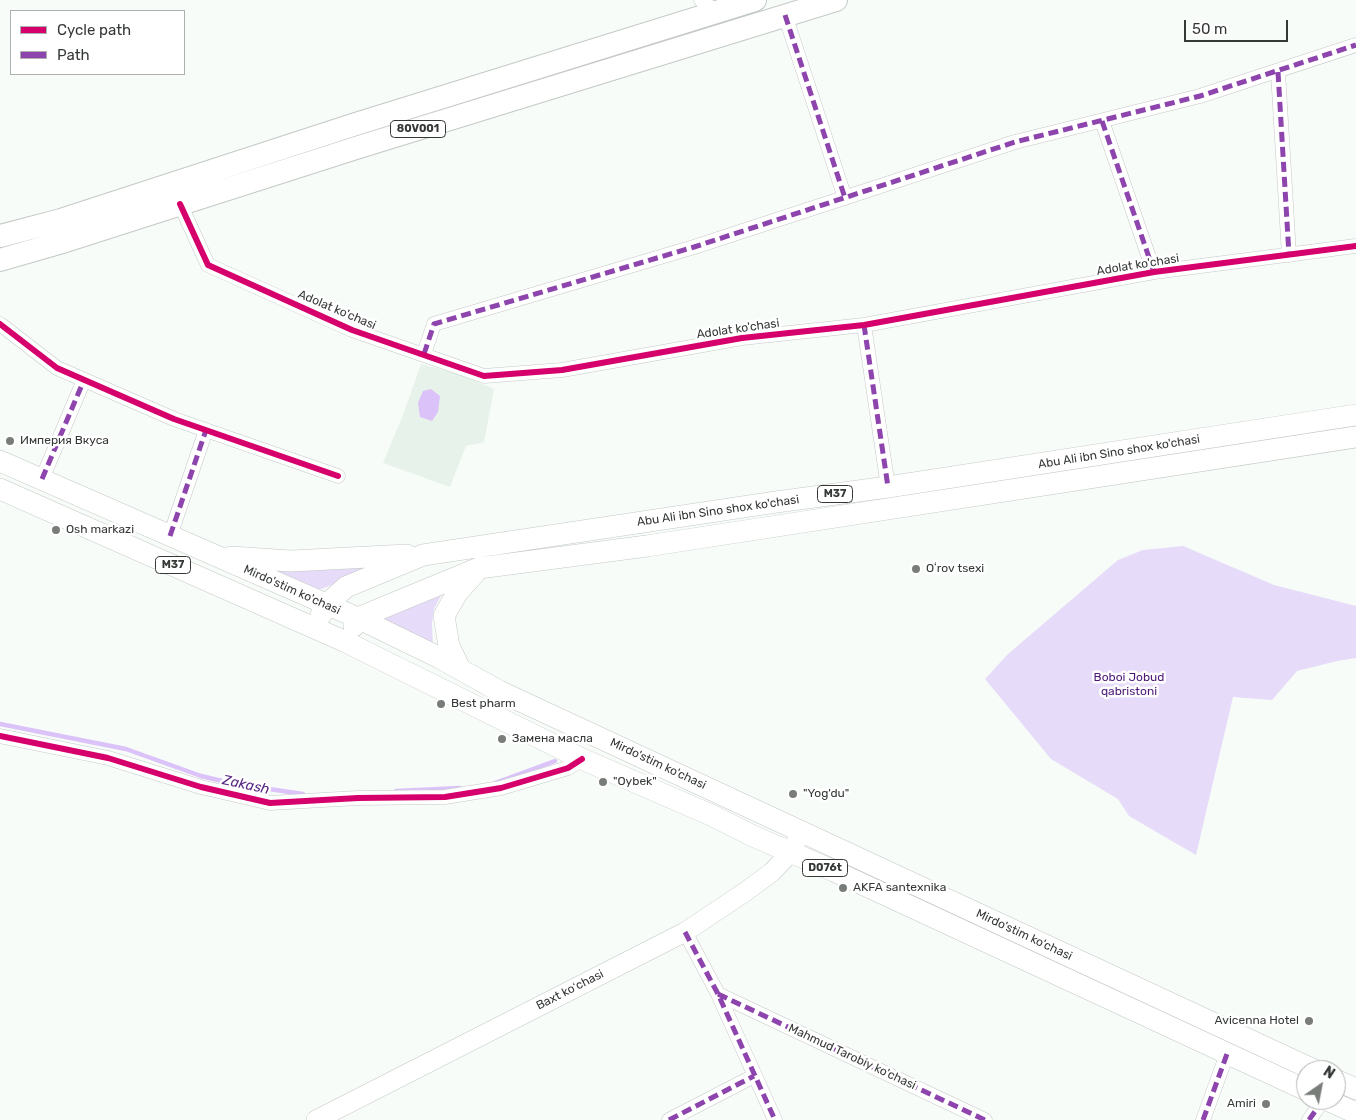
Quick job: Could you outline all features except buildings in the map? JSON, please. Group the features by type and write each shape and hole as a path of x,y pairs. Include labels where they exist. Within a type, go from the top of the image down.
{"highway":[{"name":"80V001","path":"0,236 61,220 709,6 755,0"},
{"name":"80V001","path":"0,260 836,0"},
{"path":"356,124 360,147"}],"main road":[{"name":"Abu Ali ibn Sino shox ko'chasi","path":"314,628 326,605 346,587 422,555 888,487 1356,415"},
{"name":"Abu Ali ibn Sino shox ko'chasi","path":"358,618 479,568 646,546 1356,437"},
{"name":"Mirdo'stim ko'chasi","path":"0,461 358,618 460,669 499,691 1296,1062"},
{"name":"Mirdo'stim ko'chasi","path":"0,489 346,642 582,758 711,815 1296,1085"},
{"name":"M37","path":"216,556 291,561 422,555"},
{"path":"460,669 449,646 444,616 456,593 479,568"},
{"path":"346,642 358,618"},
{"name":"Baxt koʻchasi","path":"316,1120 685,932 772,872 790,853 802,831"}],"street":[{"path":"785,15 845,198"},
{"path":"424,354 434,324 694,247 1015,142 1200,96 1356,46"},
{"path":"1278,72 1289,255"},
{"name":"Adolat ko'chasi","path":"1102,121 1154,272"},
{"name":"Adolat ko'chasi","path":"180,204 208,265 352,330 484,376 562,370 742,338 864,325 1154,272 1356,246"},
{"path":"0,324 57,368 174,419 338,476"},
{"path":"864,325 888,487"},
{"path":"42,479 84,380"},
{"path":"170,536 206,430"},
{"path":"0,736 108,758 201,788 270,803 446,796 501,788 568,768 582,758"},
{"path":"685,932 718,994 775,1120"},
{"name":"Mahmud Tarobiy ko'chasi","path":"718,994 985,1120"},
{"path":"1203,1120 1227,1054"},
{"path":"669,1120 754,1076"}],"shaded area":[{"path":"421,364 461,375 494,389 484,442 466,446 450,487 383,463"},
{"path":"431,389 440,396 438,412 432,421 420,417 418,403 423,391"}],"green space":[{"name":"Boboi Jobud qabristoni","path":"1183,546 1274,585 1356,606 1356,658 1297,671 1272,700 1233,697 1196,855 1129,816 1118,799 1051,759 985,679 1008,654 1118,560 1143,550"},
{"path":"390,563 316,591 274,569"},
{"path":"443,592 434,609 432,623 433,647 383,623 381,614"}],"waterway":[{"name":"Zakash","path":"0,724 126,749 201,776 235,784 303,794"},
{"name":"Zakash","path":"495,783 555,761"},
{"name":"Zakash","path":"396,791 460,788"}],"marked path":[{"path":"785,15 845,198"},
{"path":"424,354 434,324 694,247 1015,142 1200,96 1356,45"},
{"path":"1278,72 1289,255"},
{"path":"1102,121 1154,272"},
{"path":"864,325 888,487"},
{"path":"42,479 84,380"},
{"path":"170,536 206,430"},
{"path":"685,932 718,994 775,1120"},
{"path":"718,994 985,1120"},
{"path":"1203,1120 1227,1054"},
{"path":"669,1120 754,1076"},
{"path":"1309,1120 1316,1110"}],"cycle path":[{"path":"180,204 208,265 352,330 484,376 562,370 742,338 864,325 1154,272 1356,246"},
{"path":"0,324 57,368 174,419 338,476"},
{"path":"0,736 108,758 201,787 270,803 358,798 445,797 501,788 568,768 582,759"}],"place":[{"name":"Империя Вкуса","path":"10,441"},
{"name":"Osh markazi","path":"56,530"},
{"name":"Oʻrov tsexi","path":"916,569"},
{"name":"Best pharm","path":"441,704"},
{"name":"Замена масла","path":"502,739"},
{"name":"\"Oybek\"","path":"603,782"},
{"name":"\"Yog'du\"","path":"793,794"},
{"name":"AKFA santexnika","path":"843,888"},
{"name":"Avicenna Hotel","path":"1309,1021"},
{"name":"Amiri","path":"1266,1104"}]}
